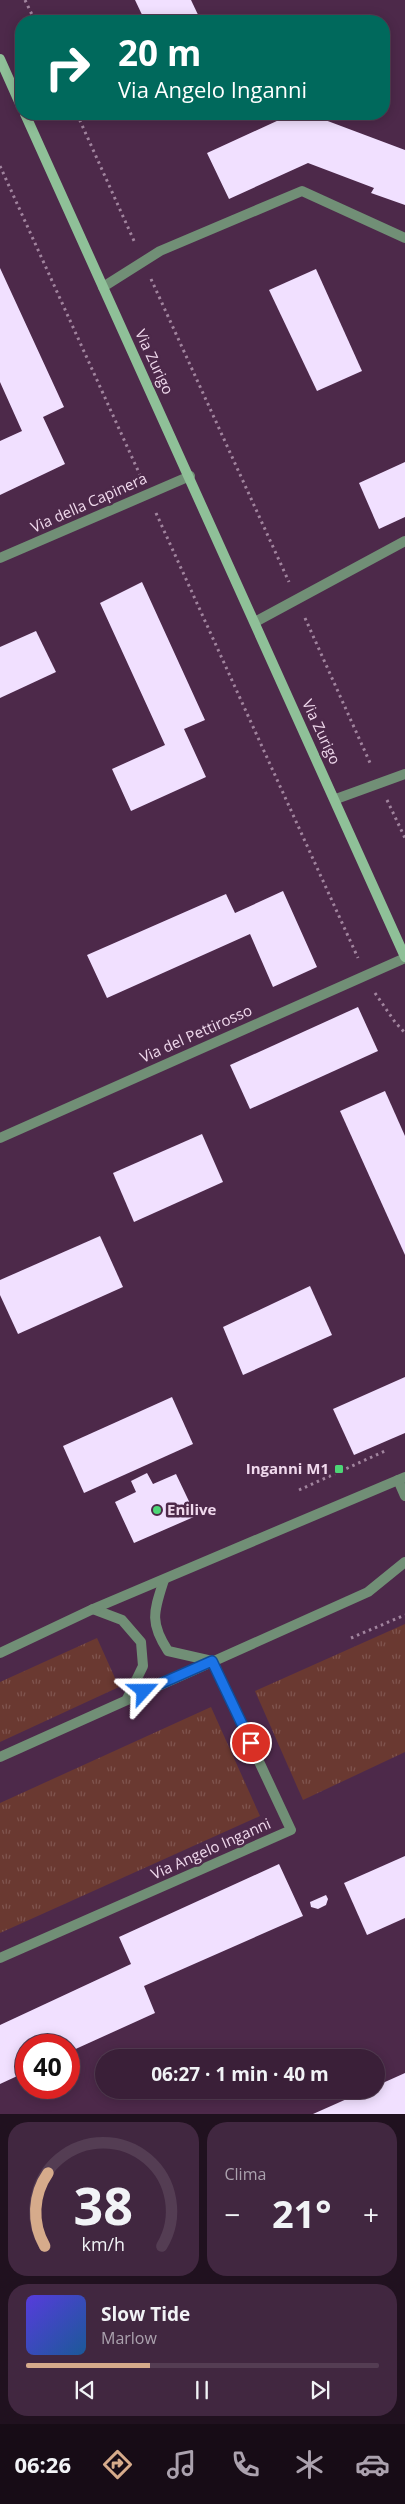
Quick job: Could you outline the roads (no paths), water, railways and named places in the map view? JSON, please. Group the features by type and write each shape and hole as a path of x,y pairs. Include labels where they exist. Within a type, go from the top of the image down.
{"main road":[{"path":"1,59 15,92"},
{"name":"Via Zurigo","path":"28,120 336,799 405,958"}],"street":[{"path":"103,286 160,251 302,191 405,238"},
{"name":"Via della Capinera","path":"0,558 190,476"},
{"path":"255,622 405,541"},
{"path":"336,799 405,774"},
{"name":"Via del Pettirosso","path":"0,1138 405,958"},
{"path":"0,1653 93,1610 401,1478 405,1496"},
{"path":"0,1757 368,1592 405,1562"},
{"path":"164,1580 154,1610 157,1634 168,1651 212,1661"},
{"path":"93,1610 122,1620 142,1642 143,1666 127,1699"},
{"name":"Via Angelo Inganni","path":"0,1958 291,1830 212,1661"}],"place":[{"name":"Inganni M1","path":"339,1469"},
{"name":"Enilive","path":"157,1510"}]}
